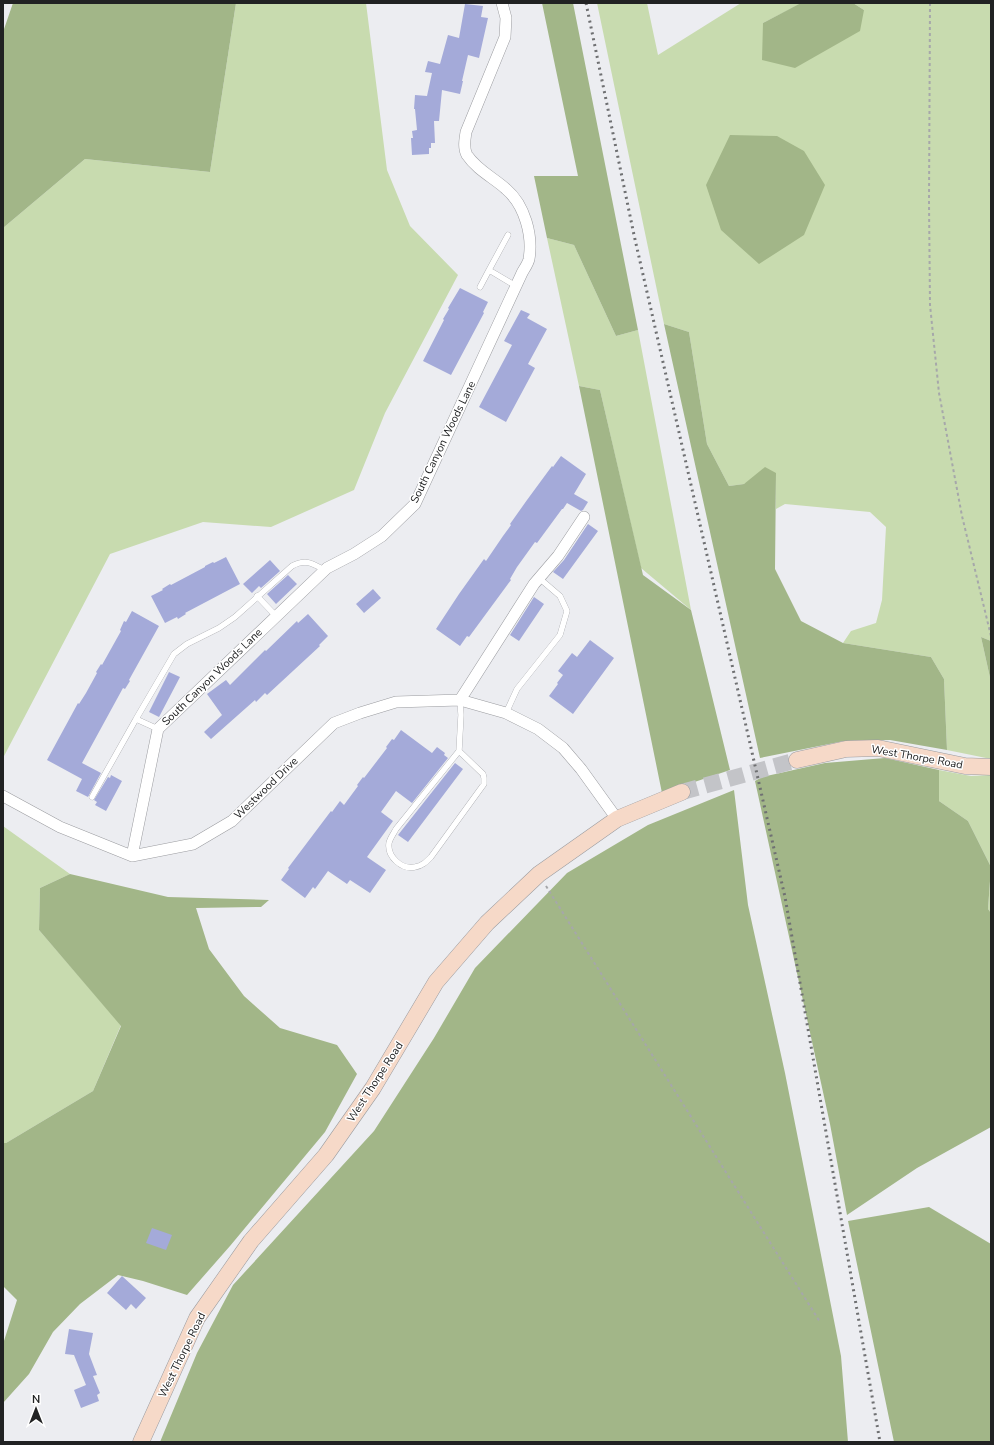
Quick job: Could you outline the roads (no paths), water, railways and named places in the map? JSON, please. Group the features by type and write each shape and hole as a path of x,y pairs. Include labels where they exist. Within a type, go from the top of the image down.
{"street":[{"name":"South Canyon Woods Lane","path":"132,856 158,730 324,570 354,554 382,536 415,504 529,260 530,241 526,219 518,204 508,190 476,166 466,154 464,144 466,132 505,37 506,18 502,3"},
{"path":"460,700 539,578 558,556 584,517"},
{"name":"Westwood Drive","path":"132,856 192,844 232,821 334,723 396,702 460,700 506,713 538,730 563,748 581,769 617,819"},
{"name":"West Thorpe Road","path":"797,760 846,749 878,748 965,766 991,767"},
{"name":"West Thorpe Road","path":"141,1442 197,1318 251,1241 323,1159 352,1119 373,1088 436,982 487,923 539,874 617,819 682,792"},
{"path":"3,796 60,827 132,856"}],"lane":[{"path":"480,287 508,235"},
{"path":"489,270 516,286"},
{"path":"92,797 174,654 187,644 226,624 286,571 299,562 307,562 324,570"},
{"path":"506,713 517,689 560,635 568,611 560,596 539,578"},
{"path":"257,596 276,616"},
{"path":"459,751 482,774 484,784 480,792 427,861 415,867 407,867 397,863 391,855 389,843 396,829 459,751 461,715 460,700"},
{"path":"136,719 158,730"}],"tunnel":[{"path":"682,792 797,760"}],"railway":[{"path":"586,3 634,235 785,897 880,1442"}]}
